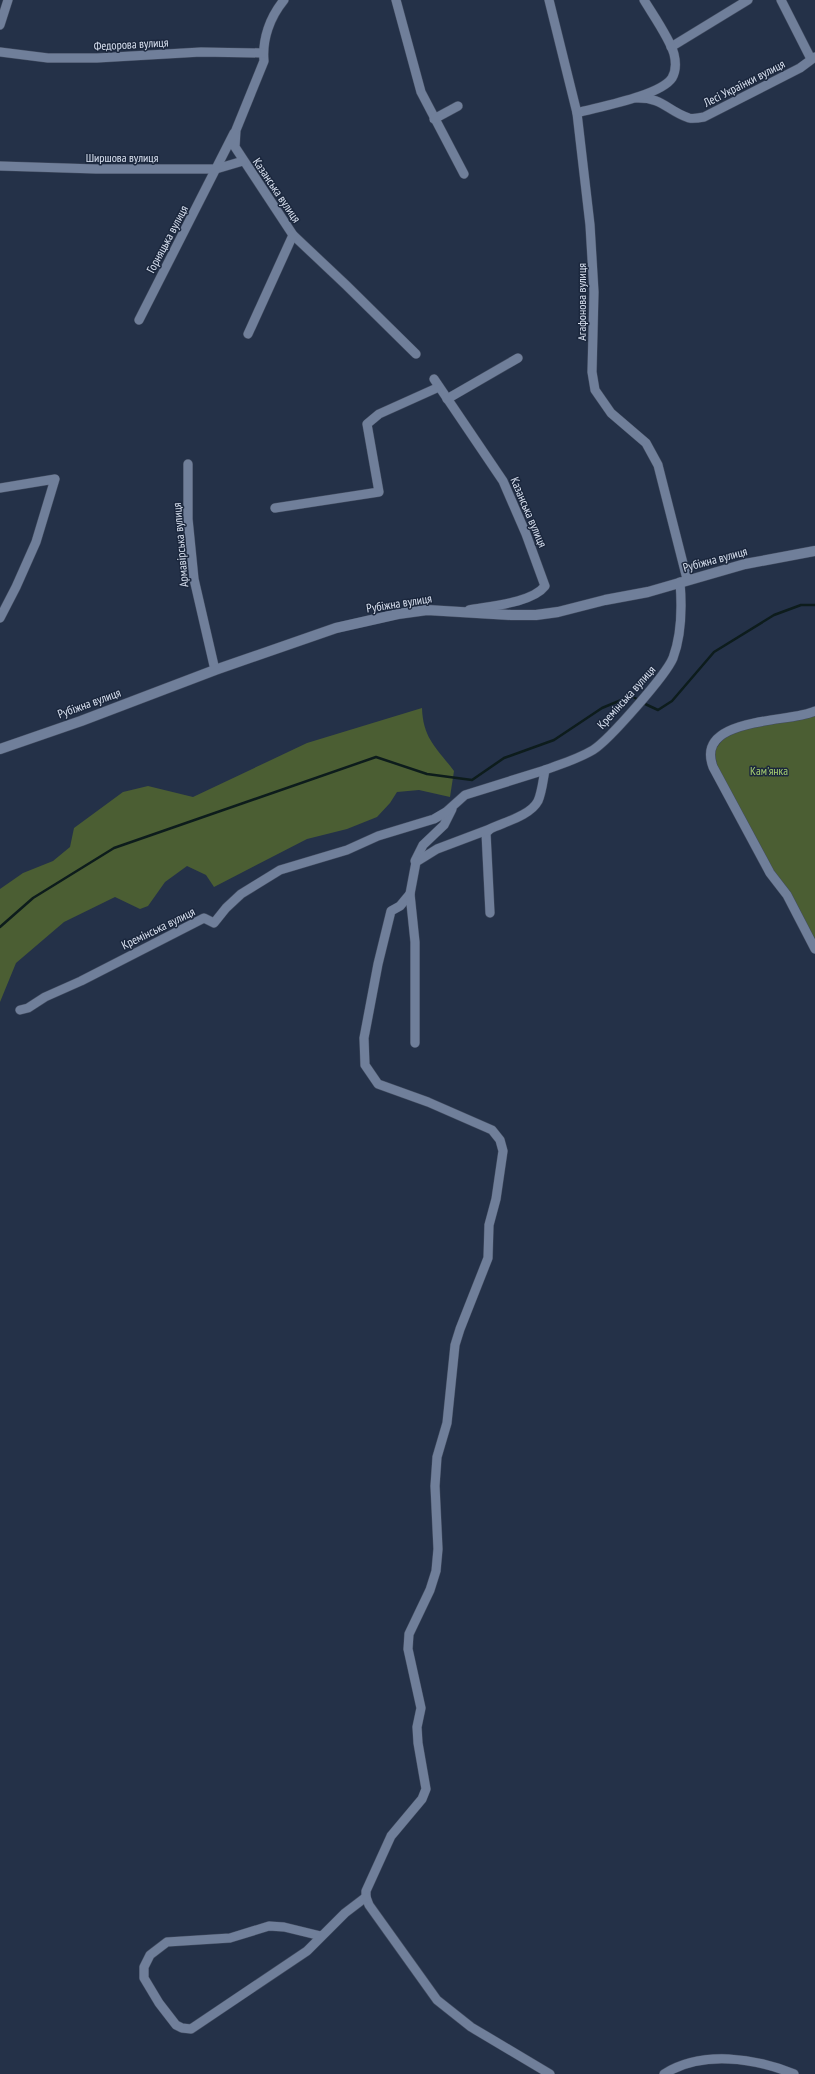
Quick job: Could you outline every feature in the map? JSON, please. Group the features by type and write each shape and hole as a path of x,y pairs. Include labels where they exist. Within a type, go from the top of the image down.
{"street":[{"path":"0,26 8,0"},
{"name":"Казанська вулиця","path":"284,0 276,9 269,25 263,53 264,61 236,130 235,147 293,235 416,354"},
{"path":"396,0 421,92 464,174"},
{"name":"Агафонова вулиця","path":"549,0 577,113 593,257 594,292 592,372 595,390 611,413 638,434 653,453 658,465 684,581"},
{"path":"577,113 636,98 656,89 671,79 676,66 674,53 644,0"},
{"path":"671,47 748,0"},
{"path":"781,0 813,58"},
{"name":"Федорова вулиця","path":"0,52 48,58 97,58 201,52 263,53"},
{"name":"Лесі Українки вулиця","path":"636,98 649,98 662,102 690,119 704,117 800,68 813,58"},
{"path":"434,119 458,106"},
{"name":"Горняцька вулиця","path":"139,320 236,130"},
{"name":"Ширшова вулиця","path":"0,166 96,170 216,169 243,161"},
{"path":"248,334 293,235"},
{"path":"447,399 518,358"},
{"name":"Казанська вулиця","path":"275,508 379,492 368,424 379,414 437,383 503,481 526,534 545,586 540,593 465,611"},
{"name":"Армавірська вулиця","path":"188,464 188,519 194,579 214,670"},
{"path":"0,488 55,479 36,542 0,618"},
{"name":"Рубіжна вулиця","path":"0,749 214,670 336,628 376,618 427,610 536,615 648,592 744,564 815,551"},
{"name":"Кремінська вулиця","path":"20,1010 28,1008 45,997 97,973 204,918 214,923 240,894 280,870 347,850 378,836 434,819 465,795 545,770 594,749 637,705 668,668 678,642 684,581"},
{"path":"815,712 804,716 775,719 742,726 719,739 711,750 710,756 713,767 770,873 786,895 815,949"},
{"path":"415,1043 415,942 410,894 416,862 420,858 437,849 490,829 524,813 535,805 541,793 545,770"},
{"path":"415,872 415,859 423,845 444,825 453,805"},
{"path":"490,829 486,833 489,862 490,913"},
{"path":"410,894 400,906 391,911 378,964 364,1038 365,1065 378,1084 388,1089 428,1102 492,1130 500,1140 502,1151 496,1199 489,1225 488,1258 455,1345 446,1423 437,1457 435,1492 438,1549 436,1571 430,1590 409,1634 408,1649 421,1708 417,1727 418,1743 426,1789 422,1799 391,1836 366,1891 366,1897 369,1905 437,2000 471,2027 550,2074"},
{"path":"321,1936 284,1927 269,1926 230,1938 189,1939 167,1942 150,1955 144,1967 144,1978 159,2003 176,2024 182,2028 191,2029 280,1971 307,1950 345,1913 366,1897"},
{"path":"664,2074 684,2065 719,2059 750,2061 794,2074"}],"green space":[{"path":"422,708 425,728 428,735 454,771 450,797 419,790 397,792 390,803 377,817 347,829 307,839 214,887 206,875 187,866 165,882 148,906 140,909 115,897 64,922 16,963 0,1002 0,889 23,873 53,861 70,847 74,828 123,792 148,786 193,797 307,743"},
{"name":"Кам'янка","path":"815,714 815,945 771,872 719,773 714,751 724,738 747,727"}],"waterway":[{"path":"643,703 658,710 672,701 714,652 774,615 801,605 815,605"},
{"path":"0,927 33,898 114,848 376,757 427,774 472,780 504,758 554,740 602,708 631,696 639,700"}]}
